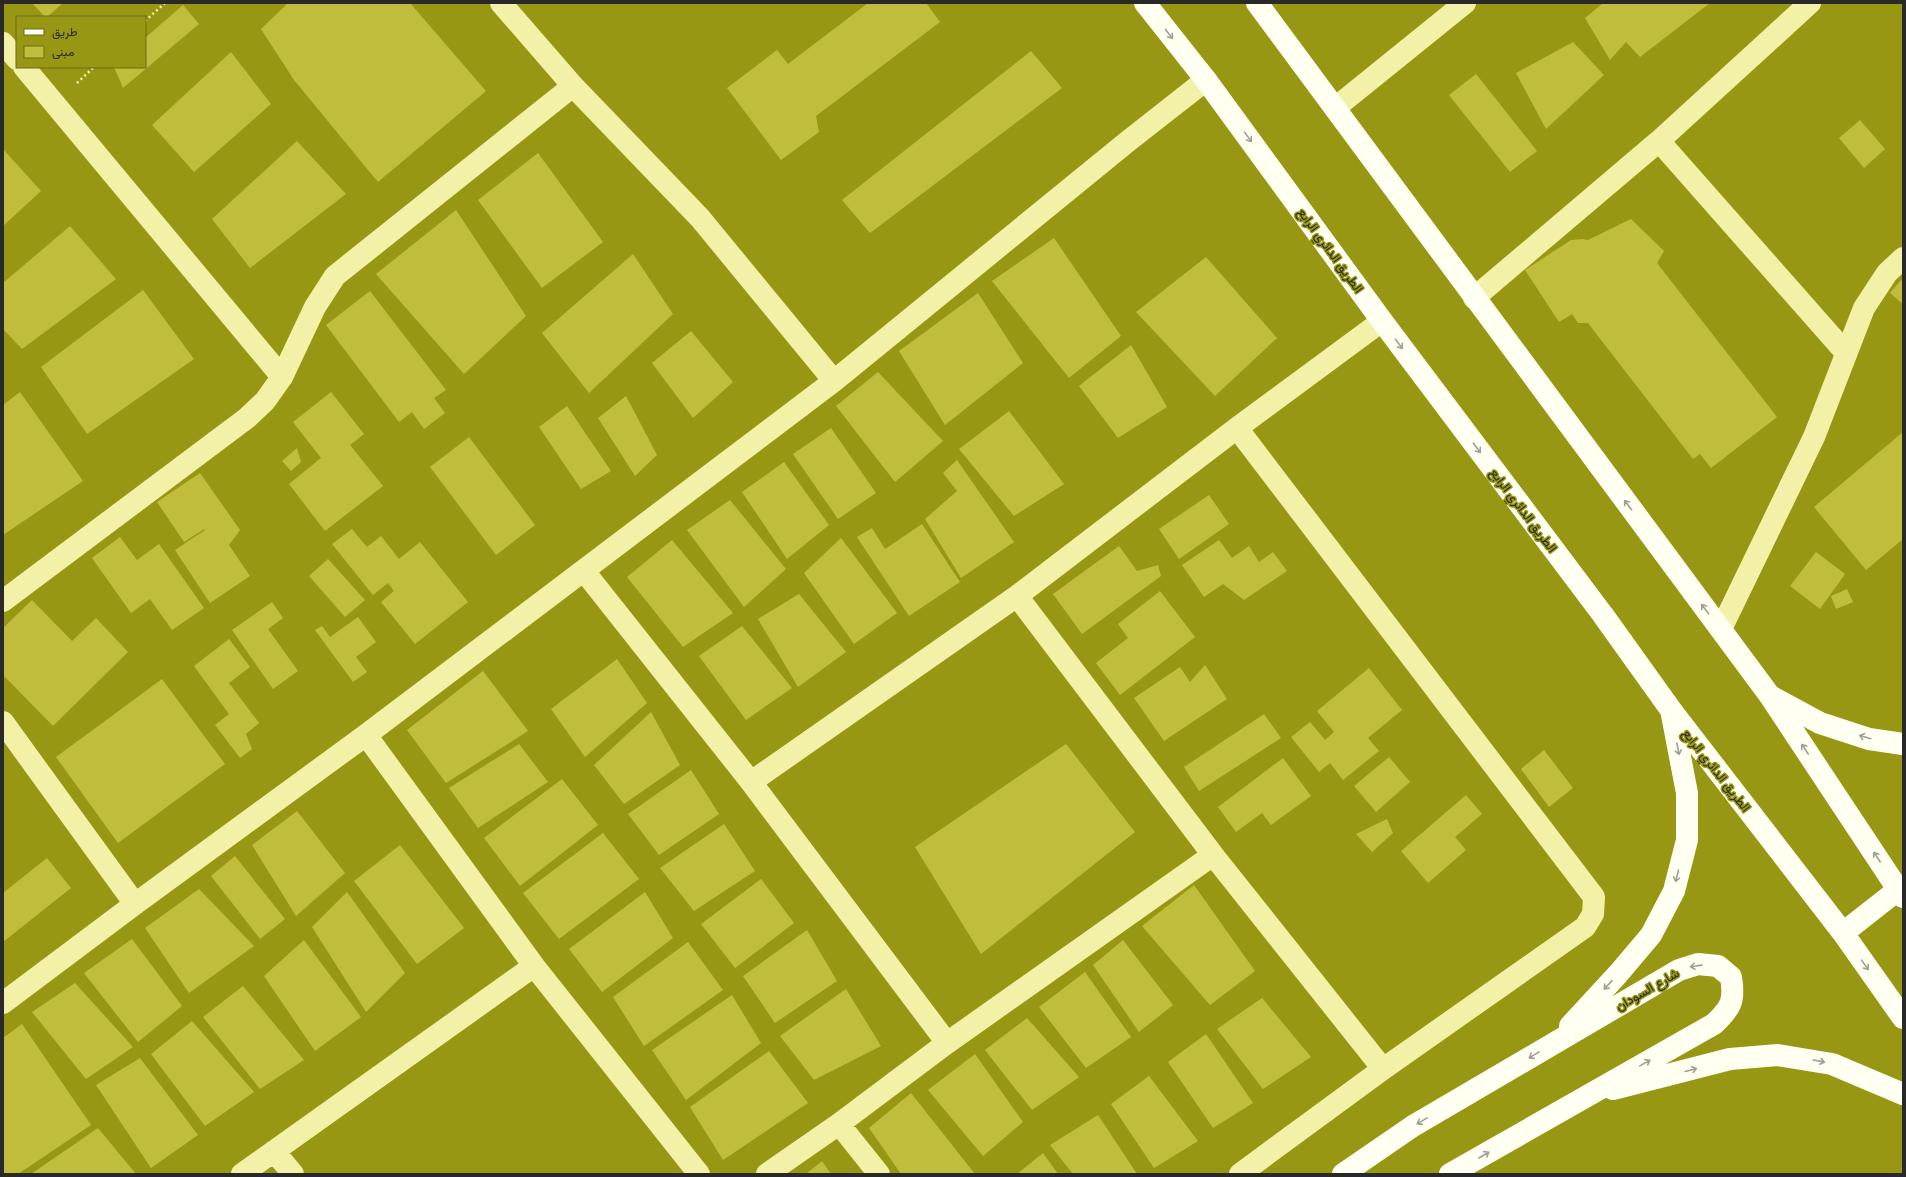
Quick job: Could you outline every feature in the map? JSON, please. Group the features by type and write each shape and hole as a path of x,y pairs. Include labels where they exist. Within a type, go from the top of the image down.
{"main road":[{"name":"الطريق الدائري الرابع","path":"1145,3 1206,80 1382,321 1603,615 1671,710 1843,933 1903,1018"},
{"path":"1257,3 1770,696 1901,891 1843,933"},
{"path":"1770,696 1820,723 1868,739 1903,744"},
{"path":"1555,1042 1618,974 1651,934 1674,891 1687,840 1687,793 1671,710"},
{"name":"شارع السودان","path":"1343,1174 1413,1126 1679,970 1698,964 1718,966 1731,977 1734,994 1727,1012 1714,1024 1450,1174"},
{"path":"1585,1096 1730,1059 1778,1054 1832,1064 1903,1094"}],"street":[{"path":"501,3 573,86 700,218 834,381"},
{"path":"1335,108 1465,3"},
{"path":"1474,298 1659,141 1810,3"},
{"path":"3,43 16,58"},
{"path":"25,68 282,377"},
{"path":"3,1003 135,904 366,735 834,381 1127,142 1206,80"},
{"path":"3,601 247,418 265,401 282,377 315,307 334,276 573,86"},
{"path":"1659,141 1846,353"},
{"path":"1721,629 1814,437 1864,308 1887,273 1903,258"},
{"path":"750,782 1017,596 1237,428 1382,321"},
{"path":"1237,428 1594,897 1593,914 1585,927 1383,1069 1240,1174"},
{"path":"584,570 750,782 947,1043"},
{"path":"1017,596 1213,854 1383,1069"},
{"path":"3,722 135,904"},
{"path":"366,735 534,966 699,1174"},
{"path":"767,1174 839,1124 947,1043 1213,854"},
{"path":"242,1174 534,966"},
{"path":"839,1124 879,1174"},
{"path":"274,1151 293,1174"}],"path":[{"path":"146,20 165,3"}],"building":[{"path":"32,3 63,3 48,16 44,16"},
{"path":"288,3 410,3 486,91 378,182 294,80 261,29"},
{"path":"868,3 926,3 940,22 816,116 819,132 781,160 727,88 777,50 788,64"},
{"path":"1603,3 1710,3 1640,57 1626,42 1610,60 1585,18"},
{"path":"183,5 199,24 123,88 114,68 146,68 146,37"},
{"path":"1573,42 1604,75 1546,129 1516,73"},
{"path":"1031,51 1062,88 870,233 842,200"},
{"path":"231,52 271,104 194,172 152,125"},
{"path":"1476,74 1537,151 1510,172 1449,95"},
{"path":"1860,120 1885,149 1864,168 1839,138"},
{"path":"297,141 346,194 250,268 212,219"},
{"path":"3,149 41,191 3,226"},
{"path":"538,153 603,242 542,288 478,200"},
{"path":"456,210 526,316 464,374 376,274"},
{"path":"1631,219 1664,251 1657,263 1777,417 1711,468 1700,454 1693,459 1588,323 1578,323 1572,314 1559,322 1525,270 1571,240 1588,240"},
{"path":"70,226 116,279 22,349 3,329 3,283"},
{"path":"1054,238 1121,336 1069,378 992,281"},
{"path":"633,254 673,314 589,393 542,333"},
{"path":"1206,257 1277,338 1215,396 1136,312"},
{"path":"1901,280 1903,281 1903,304 1890,293"},
{"path":"143,290 194,359 87,434 41,367"},
{"path":"370,291 446,390 434,398 445,413 424,429 412,412 399,422 326,325"},
{"path":"978,293 1023,363 945,425 899,351"},
{"path":"691,331 733,382 693,418 652,363"},
{"path":"1131,345 1167,407 1118,438 1079,386"},
{"path":"878,372 943,441 895,482 836,406"},
{"path":"20,392 83,481 3,535 3,405"},
{"path":"331,392 364,434 350,445 383,486 325,531 289,484 321,458 293,422"},
{"path":"626,396 657,455 635,476 598,418"},
{"path":"567,406 611,471 581,489 539,427"},
{"path":"1009,411 1064,484 1014,516 959,449"},
{"path":"831,428 876,493 838,519 793,454"},
{"path":"1903,432 1903,539 1866,570 1814,507"},
{"path":"469,437 535,525 496,555 430,467"},
{"path":"297,448 301,462 291,471 282,461"},
{"path":"957,460 1014,542 961,578 925,519 957,491 943,473"},
{"path":"784,462 829,525 787,559 742,492"},
{"path":"200,473 240,530 229,545 250,576 210,603 175,550 205,530 204,529 184,542 157,502"},
{"path":"1209,495 1229,524 1179,559 1159,529"},
{"path":"730,500 786,569 744,607 687,530"},
{"path":"922,524 960,582 909,616 857,537 872,528 885,549"},
{"path":"352,529 367,547 381,536 399,559 420,542 468,602 415,644 381,602 394,591 388,583 373,595 332,544"},
{"path":"120,537 137,560 159,544 204,608 172,630 150,599 131,613 92,558"},
{"path":"841,538 897,613 854,644 804,573"},
{"path":"672,540 733,613 683,647 627,577"},
{"path":"1219,540 1232,558 1249,546 1259,562 1273,552 1287,571 1244,600 1223,584 1204,597 1182,565"},
{"path":"1119,546 1137,571 1158,565 1161,576 1082,634 1053,594"},
{"path":"1816,552 1845,574 1820,609 1790,586"},
{"path":"328,559 365,600 345,617 309,576"},
{"path":"1847,589 1853,602 1836,609 1831,596"},
{"path":"1160,591 1195,637 1120,695 1096,663 1128,638 1118,624"},
{"path":"799,594 846,652 798,687 758,619"},
{"path":"32,600 72,641 96,618 128,652 53,726 3,675 3,628"},
{"path":"272,602 283,618 268,629 298,671 273,689 232,630"},
{"path":"358,617 376,642 356,657 367,672 353,682 315,630 322,626 330,637"},
{"path":"742,626 792,688 746,720 699,656"},
{"path":"229,639 250,667 229,683 259,723 246,734 252,749 240,758 215,725 229,714 194,666"},
{"path":"617,659 647,703 585,757 551,709"},
{"path":"1205,665 1227,699 1164,741 1134,698 1180,667 1190,682"},
{"path":"1369,668 1402,710 1368,738 1379,751 1343,780 1330,763 1319,772 1291,737 1310,722 1325,740 1334,732 1317,711"},
{"path":"483,671 528,731 446,783 407,730"},
{"path":"162,679 225,764 118,843 56,757"},
{"path":"651,712 680,765 624,804 594,765"},
{"path":"1264,714 1281,738 1199,791 1184,767"},
{"path":"519,744 548,782 478,828 449,788"},
{"path":"1066,744 1135,832 981,954 915,847"},
{"path":"1544,750 1573,788 1549,807 1521,769"},
{"path":"1389,757 1410,782 1376,812 1354,786"},
{"path":"1283,758 1311,796 1271,825 1262,813 1236,832 1218,807"},
{"path":"691,770 719,814 659,855 628,814"},
{"path":"562,779 598,825 520,886 484,838"},
{"path":"1466,795 1482,814 1455,837 1466,850 1428,883 1401,851"},
{"path":"297,811 345,873 296,916 252,845"},
{"path":"1387,819 1393,833 1372,852 1356,834"},
{"path":"724,824 755,871 694,911 660,868"},
{"path":"603,833 639,879 559,939 523,893"},
{"path":"400,845 464,928 417,964 354,881"},
{"path":"235,856 285,919 260,939 211,876"},
{"path":"47,858 71,888 3,942 3,893"},
{"path":"761,879 794,923 735,968 701,924"},
{"path":"1194,885 1255,971 1210,1005 1142,926"},
{"path":"199,889 254,946 189,993 145,928"},
{"path":"347,892 405,973 366,1012 312,927"},
{"path":"645,892 673,938 602,992 569,949"},
{"path":"807,930 837,981 775,1023 743,976"},
{"path":"132,939 182,1006 138,1042 84,973"},
{"path":"304,940 361,1017 315,1051 264,976"},
{"path":"1123,940 1173,1005 1139,1032 1093,965"},
{"path":"688,942 723,990 644,1046 613,997"},
{"path":"1085,972 1131,1037 1086,1068 1039,1007"},
{"path":"75,983 133,1047 86,1079 32,1012"},
{"path":"243,986 304,1060 260,1089 203,1017"},
{"path":"846,989 881,1046 814,1080 780,1036"},
{"path":"732,995 761,1043 686,1100 652,1050"},
{"path":"1262,998 1311,1057 1263,1089 1217,1029"},
{"path":"1027,1018 1079,1077 1032,1110 985,1050"},
{"path":"192,1021 254,1092 205,1126 151,1054"},
{"path":"22,1024 91,1125 18,1174 3,1174 3,1038"},
{"path":"1206,1034 1253,1103 1213,1128 1168,1062"},
{"path":"769,1051 808,1103 723,1160 690,1107"},
{"path":"975,1054 1023,1122 983,1156 928,1090"},
{"path":"140,1058 198,1135 151,1168 96,1085"},
{"path":"1149,1076 1198,1141 1154,1168 1111,1104"},
{"path":"911,1093 975,1174 901,1174 869,1128"},
{"path":"1098,1115 1137,1174 1073,1174 1050,1145"},
{"path":"98,1128 136,1174 31,1174"},
{"path":"1043,1153 1058,1174 1017,1174"},
{"path":"822,1161 831,1174 806,1174"}]}
